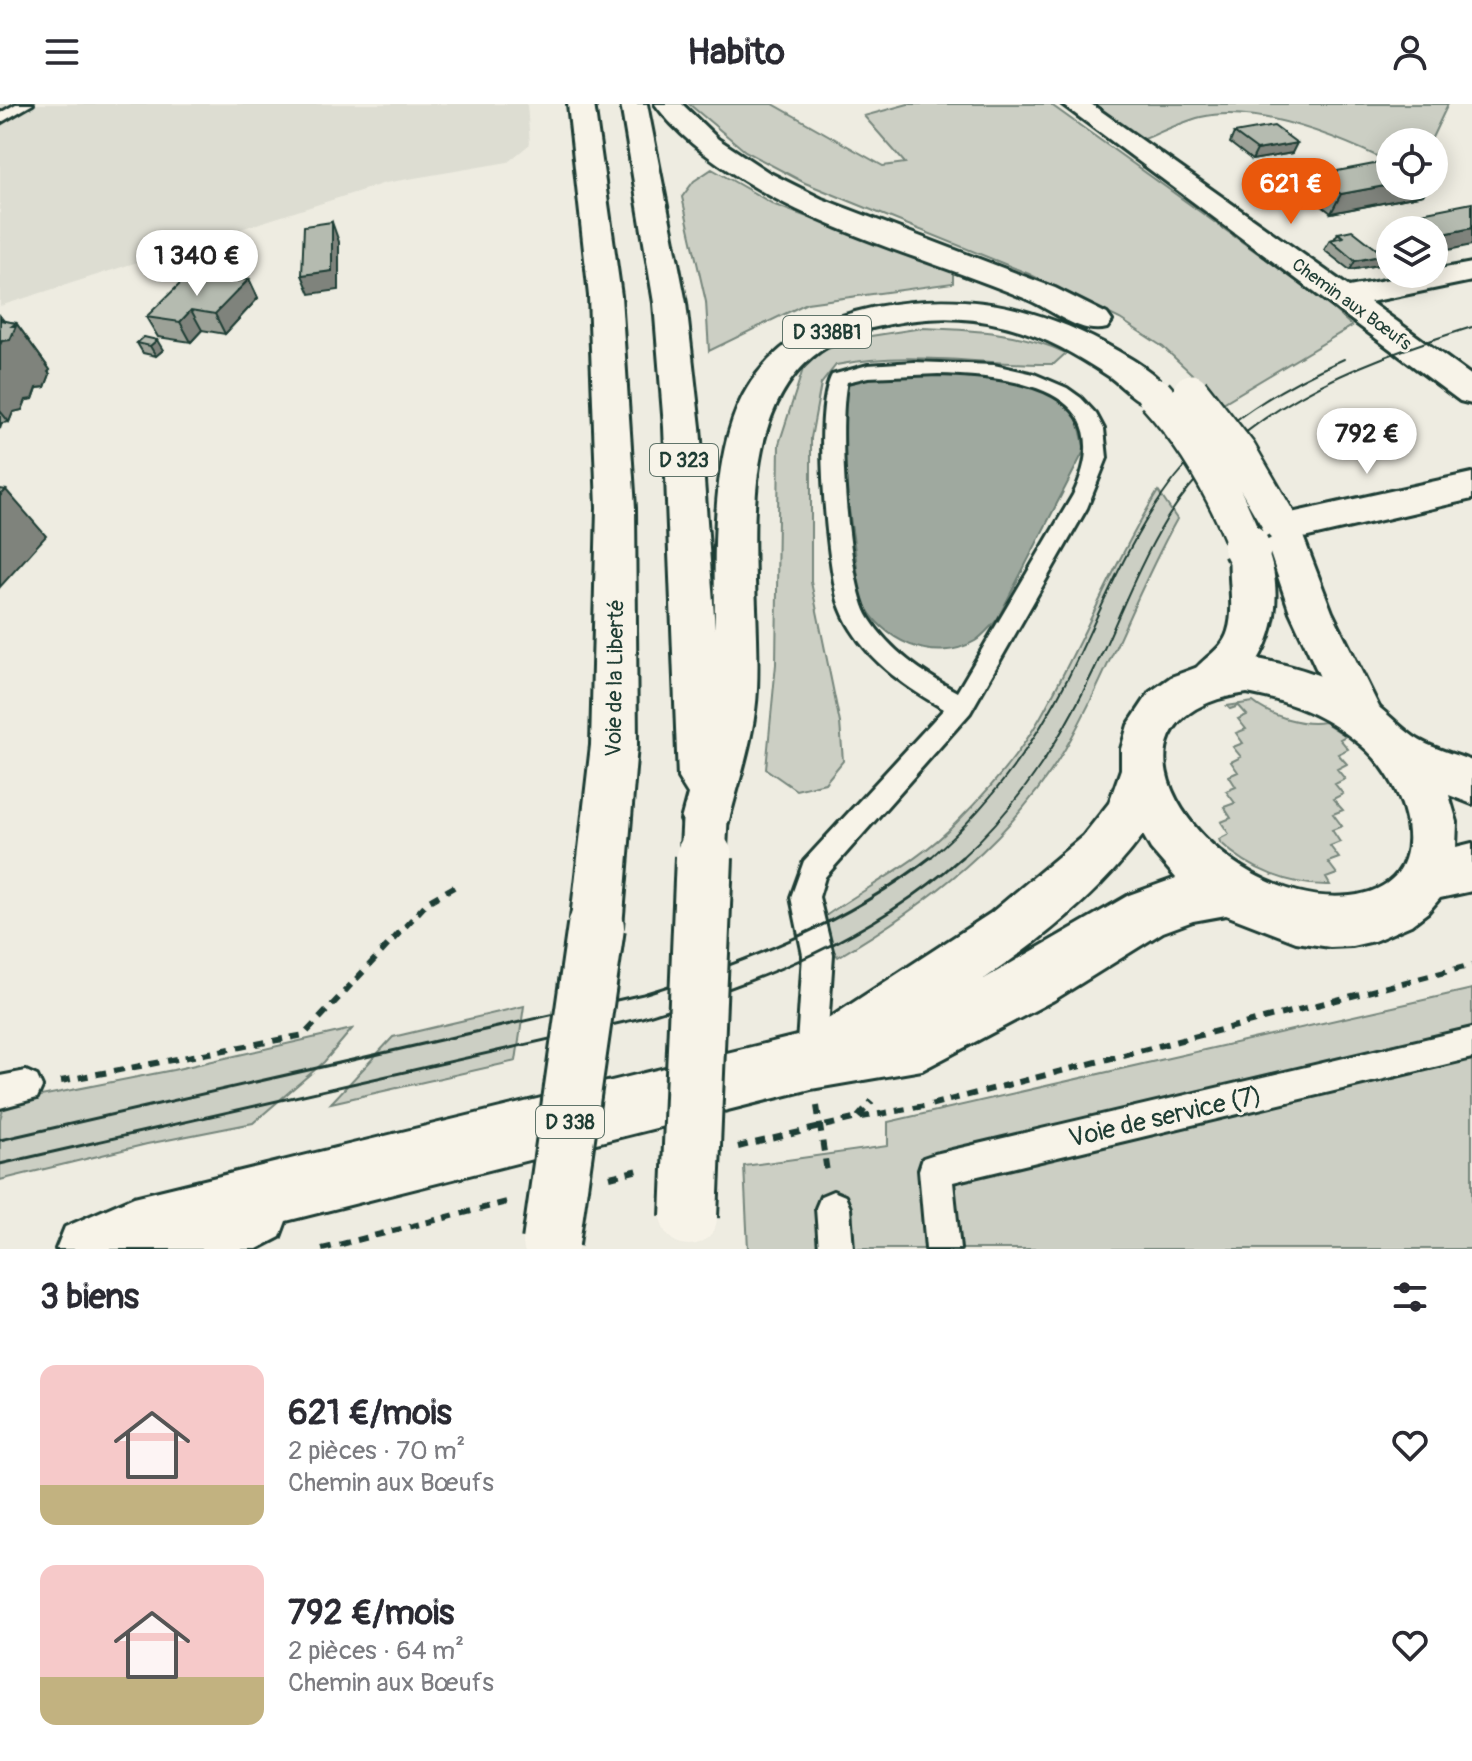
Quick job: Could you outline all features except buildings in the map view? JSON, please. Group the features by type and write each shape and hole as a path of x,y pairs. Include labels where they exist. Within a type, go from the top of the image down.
{"main road":[{"name":"Voie de la Liberté","path":"550,1247 596,927 614,745 616,508 605,296 581,104"},
{"name":"D 323","path":"634,104 670,303 682,427 705,820 688,1233"},
{"path":"668,104 693,132 757,175 836,214 1038,292 1110,329 1164,385"},
{"name":"Chemin aux Bœufs","path":"1075,104 1345,297 1472,393"},
{"path":"1345,297 1472,272"},
{"name":"D 338B1","path":"705,820 734,703 737,520 741,459 748,421 763,387 783,361 830,331 874,315 924,308 977,310 1026,321 1069,338 1164,385 1188,433 1224,491 1269,532 1246,638 1239,654 1211,678"},
{"path":"1361,717 1269,532 1472,486"},
{"path":"1247,675 1286,681 1324,695 1361,717 1399,752 1419,783 1432,816 1433,848 1448,872 1385,912 1345,922 1299,918 1252,902 1230,890 1186,855 1156,813 1143,771 1145,738 1158,711 1181,691 1211,678 1247,675"},
{"path":"1399,752 1472,783"},
{"name":"D 338","path":"811,1061 1010,931 1101,852 1130,814 1143,771"},
{"name":"D 338","path":"87,1249 134,1228 811,1061 922,1042 1035,981 1147,913 1193,897 1230,890"},
{"name":"D 338","path":"192,1249 329,1182"}],"lane":[{"path":"3,112 26,104"},
{"path":"811,1061 818,955 805,897 814,870 961,706 1000,644 1083,495 1097,456 1092,422 1086,412 1062,393 1019,376 971,369 848,373 839,379 834,393 834,477 850,604 857,621 896,667 961,706"},
{"name":"Voie de service (7)","path":"943,1249 935,1170 1472,1043"},
{"path":"833,1208 836,1249"}],"path":[{"path":"13,1089 304,1035 429,901 454,887"},
{"path":"857,1118 945,1101 1472,965"},
{"path":"811,1061 833,1208"}],"shaded area":[{"path":"0,104 527,104 530,144 508,162 385,183 0,306"},
{"path":"689,104 773,104 883,166 905,163 864,116 908,104 1050,104 1323,300 1352,326 1223,403 1163,347 1120,319 1029,274 805,183 745,151"},
{"path":"1090,104 1448,104 1437,128 1376,128 1376,156 1317,131 1245,115 1201,117 1142,140"},
{"path":"712,169 775,205 953,271 953,283 807,303 709,351 706,302 682,197 694,181"},
{"path":"922,328 1013,336 1066,353 1054,364 919,358 864,361 836,365 821,384 811,438 811,582 840,723 843,761 825,783 796,790 766,769 776,664 779,444 803,369 822,351 858,338"},
{"path":"927,373 1006,379 1045,390 1074,413 1085,449 997,620 975,641 959,648 943,650 910,645 895,637 871,615 862,600 842,447 843,402 847,382 867,376"},
{"path":"1158,491 1177,519 1080,722 1044,782 1020,812 965,867 904,915 838,957 829,943 824,917 927,849 980,798 1012,759 1040,718 1126,547"},
{"path":"1253,702 1287,719 1306,723 1324,722 1346,736 1340,739 1348,749 1338,754 1347,764 1337,769 1345,779 1335,784 1343,794 1333,799 1343,810 1333,814 1342,826 1332,830 1340,842 1330,846 1339,858 1328,862 1337,874 1326,878 1330,885 1300,883 1271,874 1244,861 1220,842 1219,839 1229,834 1221,822 1231,818 1224,807 1235,803 1226,791 1236,787 1229,776 1238,772 1231,762 1241,757 1233,747 1243,743 1236,733 1246,729 1238,719 1247,715 1239,706 1230,709 1227,706"},
{"path":"1472,989 1472,1249 748,1249 744,1166 888,1146 888,1122"},
{"path":"524,1006 516,1061 331,1103 393,1037"},
{"path":"352,1029 324,1062 253,1123 147,1144 0,1180 0,1119 5,1103 173,1070"}],"tram line":[{"path":"960,859 1005,813 1059,736 1089,680 1148,552 1166,520 1194,482 1226,449 1262,420 1301,396 1384,357 1472,327"},
{"path":"929,859 990,797 1025,751 1069,676 1130,548 1176,477 1212,440 1253,408 1344,359"},
{"path":"0,1140 643,994 719,969 793,939 864,902 931,857"},
{"path":"0,1164 642,1018 686,1004 770,973 851,934 890,912 962,857"}]}
